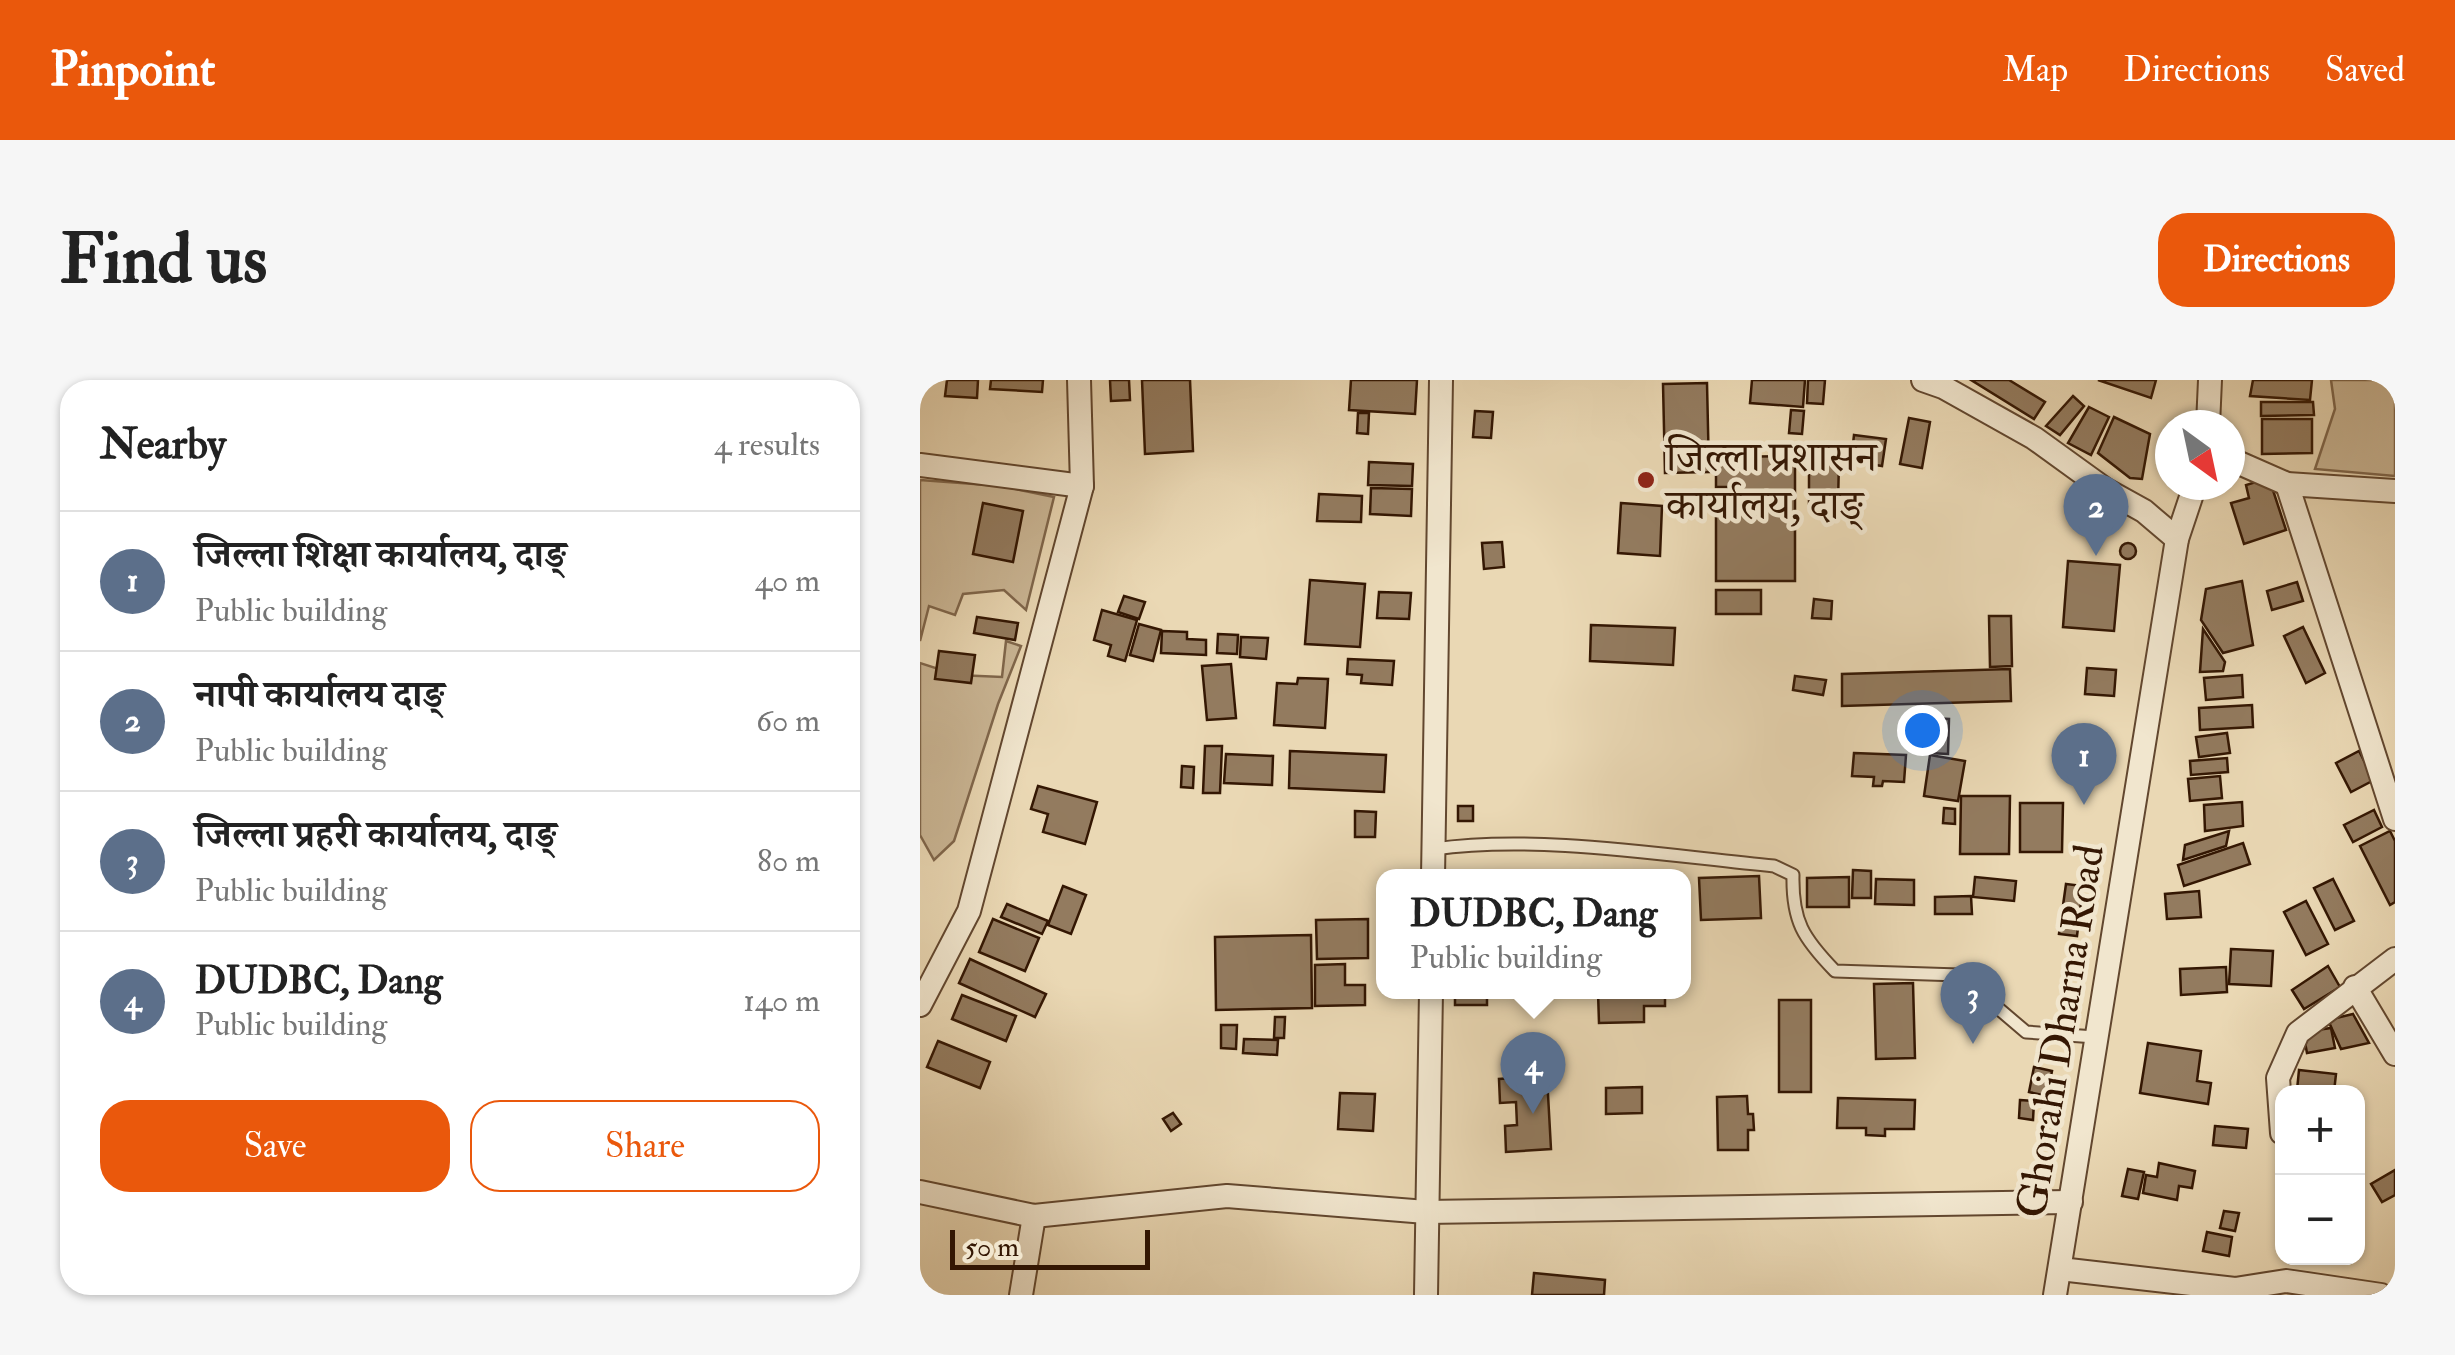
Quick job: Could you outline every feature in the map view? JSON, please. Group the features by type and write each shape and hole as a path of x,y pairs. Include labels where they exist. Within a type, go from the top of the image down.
{"street":[{"path":"920,1006 969,911 1082,486 1079,380"},
{"path":"1433,869 1441,380"},
{"path":"1923,380 1943,387 2034,438 2106,490 2144,510 2177,539"},
{"path":"2209,410 2210,380"},
{"path":"920,465 1082,486"},
{"path":"2245,465 2288,484 2395,492"},
{"path":"2288,484 2395,819"},
{"name":"Ghorahi Dharna Road","path":"2055,1295 2177,539 2190,500"},
{"path":"2279,1085 2298,1033 2395,958"},
{"path":"2355,987 2395,1054"},
{"path":"1426,1295 1430,999"},
{"path":"920,1192 1034,1216 1226,1196 1426,1212 2071,1202"},
{"path":"1021,1295 1034,1216"},
{"path":"2060,1269 2235,1289 2286,1269 2381,1295"}],"lane":[{"path":"1434,849 1466,844 1586,849 1774,866 1793,875 1792,906 1806,942 1835,971 1959,975 2026,1032 2095,1037"}],"shaded area":[{"path":"2331,380 2395,380 2395,476 2315,469 2335,409"},
{"path":"920,480 1001,486 1054,497 1026,610 1004,590 963,594 955,615 929,606 920,641"},
{"path":"1006,641 1021,646 954,841 934,860 920,835 920,663 957,675 1002,677"}],"building":[{"path":"947,380 978,380 977,398 945,396"},
{"path":"991,380 1043,380 1042,392 990,389"},
{"path":"1110,380 1129,380 1130,400 1111,401"},
{"path":"1142,380 1190,380 1193,451 1145,454"},
{"path":"1351,380 1417,380 1415,414 1349,410"},
{"path":"1752,380 1805,380 1803,407 1750,403"},
{"path":"1808,380 1825,380 1823,404 1807,403"},
{"path":"1971,380 2009,380 2045,402 2034,419"},
{"path":"2098,380 2156,380 2151,398"},
{"path":"2253,380 2312,380 2310,400 2250,396"},
{"path":"1707,383 1709,472 1665,473 1663,384"},
{"path":"2073,396 2084,406 2060,435 2046,426"},
{"path":"2261,402 2313,402 2314,415 2261,416"},
{"path":"2089,407 2109,417 2091,455 2068,443"},
{"path":"1791,410 1804,411 1802,434 1789,433"},
{"path":"1475,411 1493,412 1491,438 1473,437"},
{"path":"1358,413 1369,413 1368,434 1357,433"},
{"path":"2114,417 2150,434 2142,479 2130,478 2098,453"},
{"path":"1909,418 1930,422 1922,468 1900,464"},
{"path":"2262,419 2312,419 2312,453 2262,454"},
{"path":"1854,435 1886,439 1882,466 1851,461"},
{"path":"1795,456 1795,581 1716,581 1716,512 1728,513 1728,487 1716,487 1716,457"},
{"path":"1809,460 1839,460 1838,504 1809,504"},
{"path":"1369,462 1413,464 1412,486 1368,485"},
{"path":"2269,478 2286,530 2244,544 2231,503 2249,498 2246,485"},
{"path":"1371,488 1412,489 1411,516 1370,514"},
{"path":"1319,494 1362,496 1361,522 1317,521"},
{"path":"983,503 1023,511 1013,562 973,554"},
{"path":"1621,503 1662,506 1660,556 1618,553"},
{"path":"1502,542 1504,567 1484,569 1482,543"},
{"path":"2128,543 2136,551 2128,559 2120,551"},
{"path":"2068,561 2120,565 2114,631 2063,627"},
{"path":"1310,580 1365,584 1360,647 1305,644"},
{"path":"2242,581 2253,645 2223,653 2201,620 2206,589"},
{"path":"2297,582 2303,601 2272,610 2267,591"},
{"path":"1716,590 1761,590 1761,614 1716,614"},
{"path":"1379,592 1411,593 1409,619 1377,618"},
{"path":"1124,596 1145,602 1139,619 1118,612"},
{"path":"1814,599 1832,601 1831,619 1812,618"},
{"path":"1102,610 1137,620 1125,661 1108,656 1111,645 1094,640"},
{"path":"1989,616 2011,616 2012,666 1990,667"},
{"path":"977,617 1018,623 1015,640 974,633"},
{"path":"1139,624 1161,630 1153,661 1130,655"},
{"path":"1591,625 1675,628 1673,665 1590,661"},
{"path":"2303,627 2325,673 2306,683 2284,636"},
{"path":"2203,629 2225,662 2223,671 2200,672"},
{"path":"1162,631 1187,632 1187,639 1206,640 1206,655 1161,653"},
{"path":"1218,634 1238,635 1237,654 1217,653"},
{"path":"1241,637 1268,638 1266,659 1240,657"},
{"path":"939,651 975,655 971,683 935,679"},
{"path":"1348,659 1394,661 1392,685 1361,683 1362,675 1347,674"},
{"path":"1231,664 1236,718 1207,720 1202,666"},
{"path":"2087,668 2116,670 2114,696 2085,694"},
{"path":"2010,669 2011,701 1842,706 1842,674"},
{"path":"2242,675 2243,697 2206,700 2204,678"},
{"path":"1795,676 1826,680 1823,695 1793,690"},
{"path":"1298,678 1328,679 1325,728 1274,725 1277,683 1297,684"},
{"path":"2252,705 2253,727 2200,730 2199,708"},
{"path":"1931,718 1949,719 1948,754 1929,753"},
{"path":"2227,733 2230,753 2199,757 2196,737"},
{"path":"1205,746 1222,746 1220,793 1203,793"},
{"path":"1290,751 1386,755 1384,792 1289,788"},
{"path":"2359,751 2374,780 2351,792 2336,763"},
{"path":"1854,753 1906,755 1904,782 1883,781 1882,786 1873,786 1874,777 1852,776"},
{"path":"1226,754 1273,756 1272,785 1224,783"},
{"path":"1930,755 1965,761 1958,801 1924,796"},
{"path":"2227,758 2228,772 2191,775 2190,761"},
{"path":"1182,766 1194,767 1193,788 1181,787"},
{"path":"2220,776 2222,798 2190,801 2188,779"},
{"path":"1038,786 1097,802 1085,844 1043,832 1048,814 1031,809"},
{"path":"1961,796 2010,796 2009,854 1960,854"},
{"path":"2242,802 2243,826 2205,831 2204,805"},
{"path":"2020,803 2063,803 2062,852 2020,852"},
{"path":"1458,806 1473,806 1473,821 1458,821"},
{"path":"1944,808 1955,809 1955,824 1943,823"},
{"path":"2374,810 2382,827 2353,842 2344,825"},
{"path":"1355,811 1376,812 1375,837 1355,837"},
{"path":"2229,831 2226,846 2183,860 2185,845"},
{"path":"2390,831 2395,841 2395,902 2390,905 2360,846"},
{"path":"2243,843 2250,864 2184,886 2178,865"},
{"path":"1853,870 1871,871 1871,898 1852,898"},
{"path":"1759,876 1761,918 1701,920 1699,878"},
{"path":"1849,877 1849,907 1807,907 1807,878"},
{"path":"1975,877 2016,881 2014,901 1973,897"},
{"path":"1876,879 1914,880 1914,905 1875,904"},
{"path":"2333,879 2354,921 2335,930 2314,888"},
{"path":"2066,884 2083,886 2077,936 2059,934"},
{"path":"1063,886 1086,895 1071,934 1048,925"},
{"path":"2199,891 2201,917 2167,919 2165,894"},
{"path":"1971,896 1972,914 1935,914 1935,897"},
{"path":"2306,901 2328,944 2306,955 2284,912"},
{"path":"1007,904 1048,921 1042,934 1001,917"},
{"path":"993,919 1039,938 1025,971 979,952"},
{"path":"1368,919 1368,958 1317,959 1316,920"},
{"path":"1311,935 1312,1008 1216,1010 1215,937"},
{"path":"2231,949 2273,951 2271,986 2229,984"},
{"path":"970,959 1046,994 1035,1017 959,983"},
{"path":"1345,964 1345,985 1365,985 1365,1005 1315,1006 1315,965"},
{"path":"2328,966 2340,987 2304,1009 2292,990"},
{"path":"2226,967 2227,992 2181,995 2180,969"},
{"path":"1913,983 1915,1058 1876,1059 1874,984"},
{"path":"962,995 1016,1016 1006,1041 952,1019"},
{"path":"1455,999 1487,999 1487,1005 1455,1005"},
{"path":"1598,999 1665,999 1665,1006 1644,1006 1644,1022 1599,1023"},
{"path":"1779,1000 1811,1000 1811,1092 1779,1092"},
{"path":"2353,1014 2369,1043 2341,1049 2328,1020"},
{"path":"1275,1017 1285,1017 1284,1038 1274,1038"},
{"path":"1221,1025 1237,1025 1236,1049 1221,1048"},
{"path":"2331,1028 2335,1048 2307,1053 2303,1032"},
{"path":"1244,1039 1278,1040 1277,1055 1243,1053"},
{"path":"938,1041 990,1062 980,1088 927,1067"},
{"path":"2148,1043 2201,1051 2197,1081 2211,1083 2208,1104 2140,1093"},
{"path":"2034,1067 2052,1071 2047,1096 2029,1092"},
{"path":"2299,1070 2336,1074 2335,1085 2298,1085"},
{"path":"1547,1076 1551,1149 1506,1152 1505,1126 1517,1125 1516,1102 1500,1103 1499,1079"},
{"path":"1642,1087 1642,1113 1606,1114 1606,1088"},
{"path":"1340,1093 1375,1094 1373,1131 1338,1129"},
{"path":"1747,1096 1754,1130 1748,1130 1748,1150 1718,1150 1717,1097"},
{"path":"1838,1098 1915,1100 1914,1129 1885,1129 1885,1136 1866,1135 1866,1128 1837,1128"},
{"path":"2020,1100 2034,1101 2033,1120 2019,1118"},
{"path":"1173,1113 1181,1124 1171,1131 1163,1119"},
{"path":"2215,1126 2248,1129 2246,1148 2213,1145"},
{"path":"2159,1163 2195,1171 2192,1188 2179,1186 2177,1200 2143,1193 2146,1175 2157,1177"},
{"path":"2128,1169 2144,1172 2138,1199 2122,1196"},
{"path":"2395,1170 2395,1195 2382,1202 2371,1184"},
{"path":"2224,1211 2239,1213 2235,1231 2220,1228"},
{"path":"2207,1232 2232,1237 2229,1256 2203,1251"},
{"path":"1534,1273 1605,1280 1604,1295 1532,1295"}],"place":[{"name":"जिल्ला प्रशासन कार्यालय, दाङ्","path":"1646,480"},
{"name":"नापी कार्यालय दाङ्","path":"2096,556"},
{"name":"जिल्ला शिक्षा कार्यालय, दाङ्","path":"2084,805"},
{"name":"जिल्ला प्रहरी कार्यालय, दाङ्","path":"1973,1044"},
{"name":"DUDBC, Dang","path":"1533,1114"}]}
